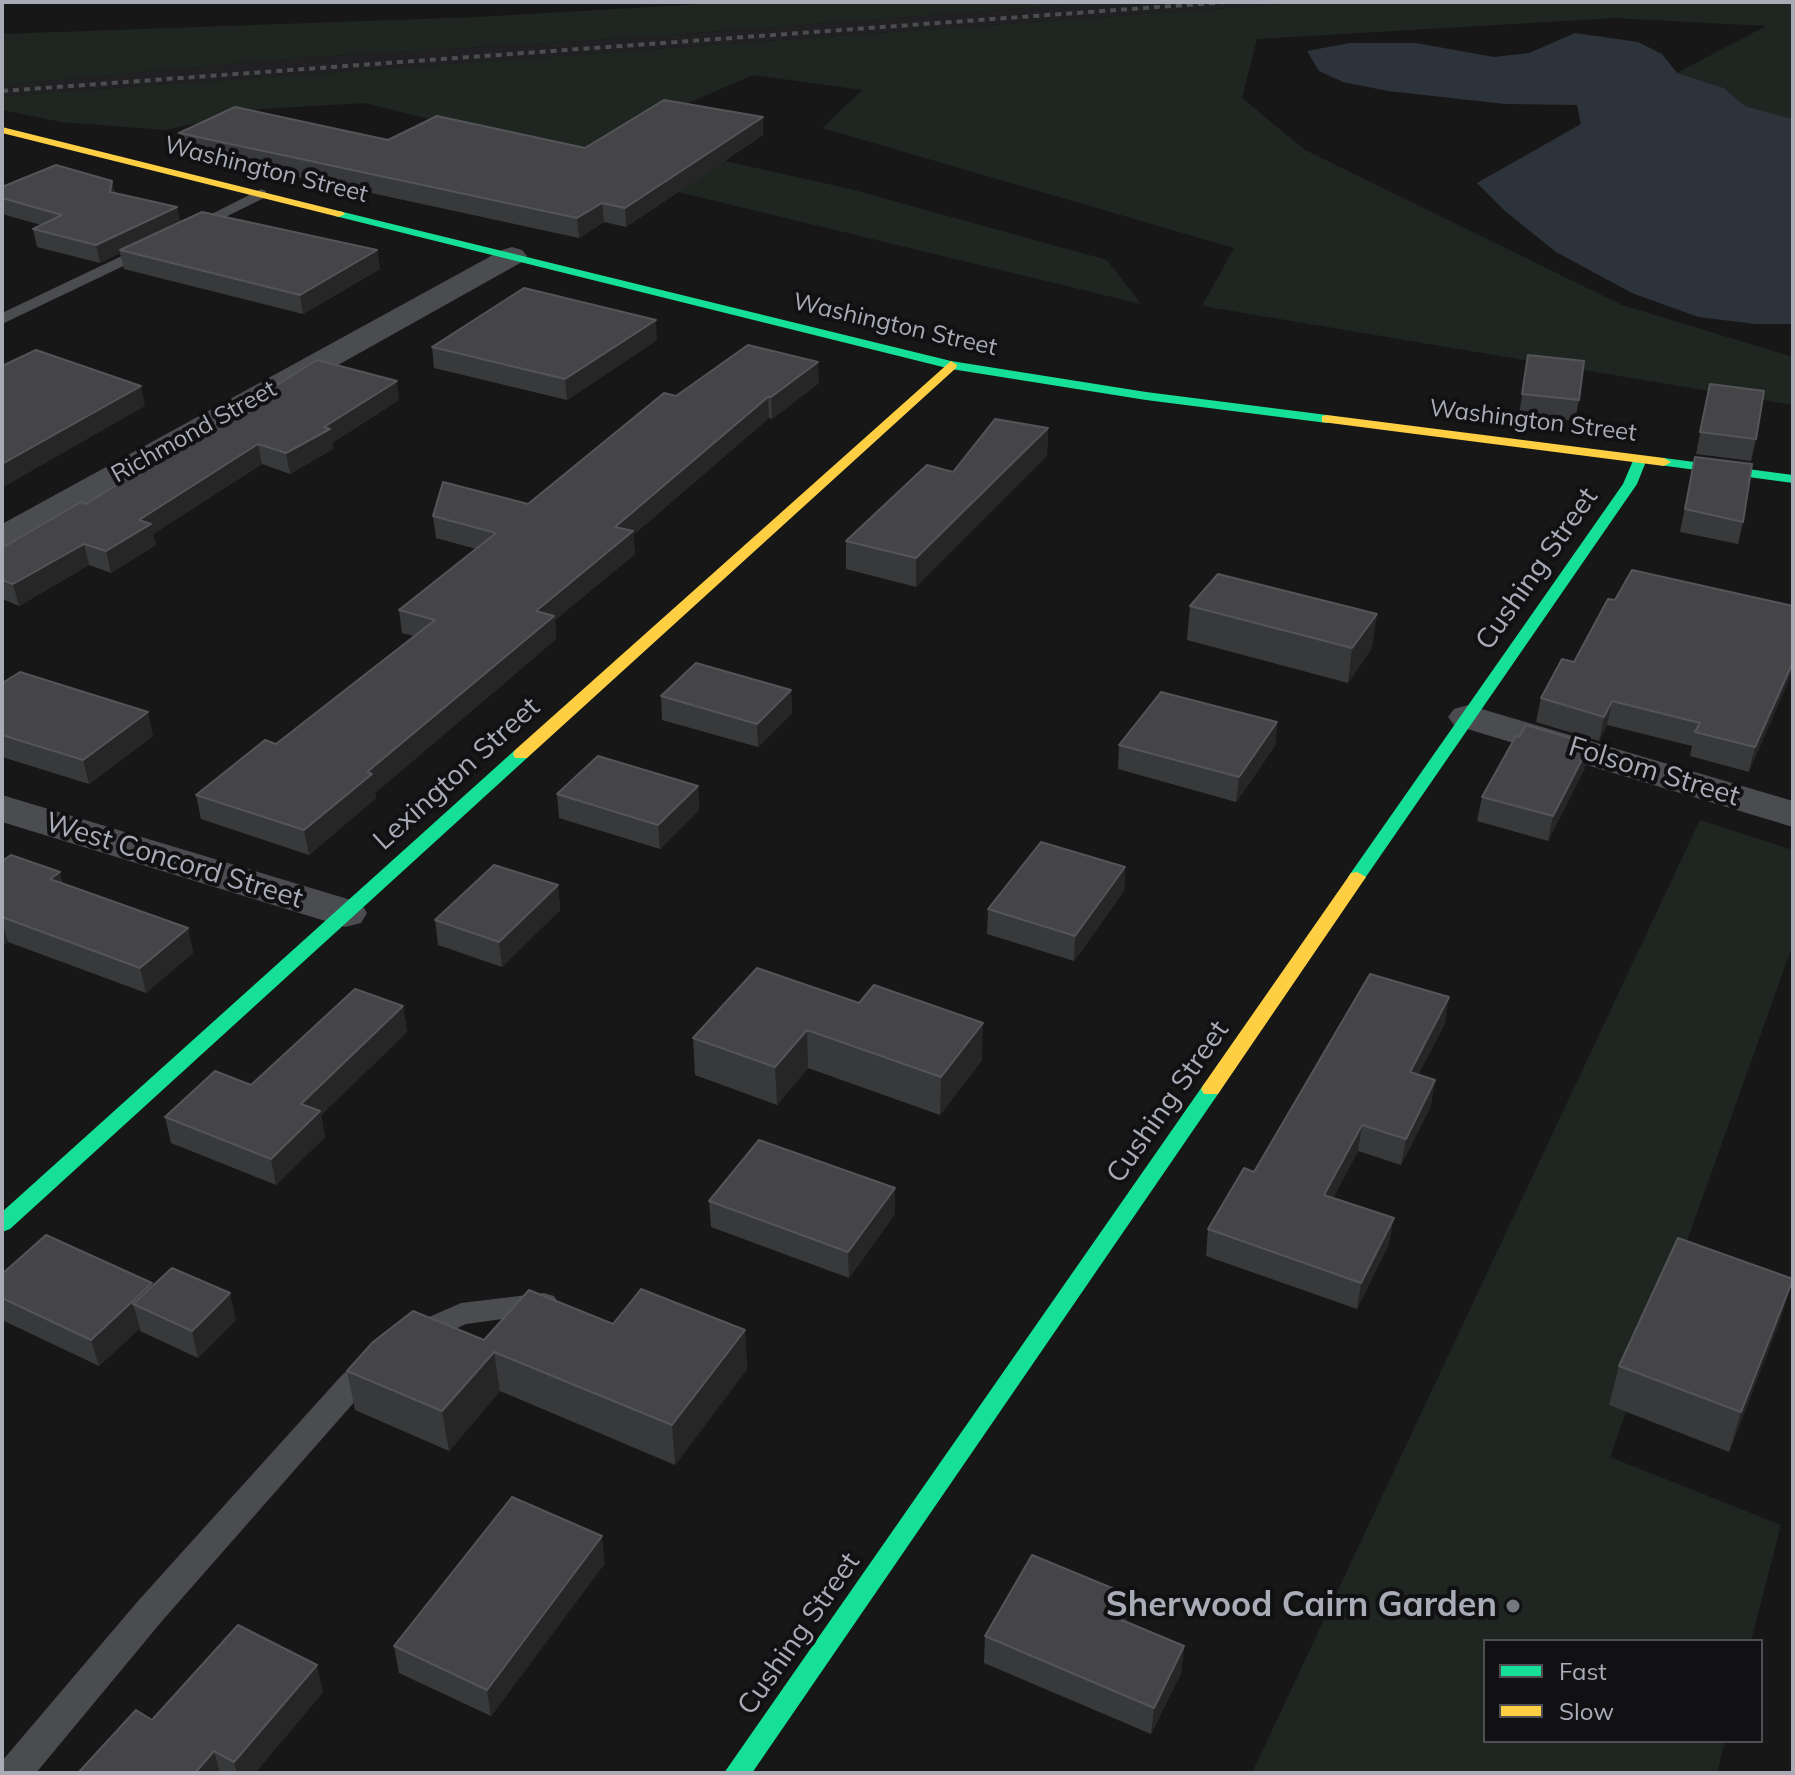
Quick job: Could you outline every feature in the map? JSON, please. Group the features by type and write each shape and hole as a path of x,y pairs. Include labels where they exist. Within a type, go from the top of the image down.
{"street":[{"name":"Washington Street","path":"2,130 951,365 1146,396 1793,479"},
{"name":"Richmond Street","path":"2,538 512,256"},
{"name":"Lexington Street","path":"2,1224 951,365"},
{"name":"Cushing Street","path":"737,1773 1630,484 1640,459"},
{"name":"Folsom Street","path":"1468,717 1793,814"},
{"name":"West Concord Street","path":"2,808 345,913"}],"lane":[{"path":"2,319 261,194"},
{"path":"14,1773 150,1611 353,1383 400,1343 461,1314 554,1303"}],"shaded area":[{"path":"738,2 1105,2 630,38 298,58 2,85 2,34 477,17"},
{"path":"1105,2 1311,2 2,96 2,85 298,58 630,38"},
{"path":"1311,2 1793,2 1793,119 1745,106 1724,88 1677,73 1766,26 1615,18 1257,39 1242,98 1305,150 1622,305 1793,357 1793,405 1202,306 1234,248 822,128 862,90 753,75 633,127 618,137 850,189 1107,260 1141,304 674,191 473,130 365,103 261,109 165,130 61,122 2,110 2,96"},
{"path":"1575,33 1638,42 1662,54 1677,73 1724,88 1745,106 1793,119 1793,324 1756,324 1698,317 1632,293 1556,252 1505,211 1477,183 1581,124 1577,105 1505,104 1388,91 1343,82 1319,71 1307,51 1350,43 1416,43 1494,57 1529,53"},
{"path":"1700,820 1793,850 1793,944 1610,1457 1781,1525 1752,1639 1483,1639 1483,1743 1724,1743 1717,1773 1252,1773"}],"building":[{"path":"664,100 763,117 625,208 602,203 577,218 179,133 235,107 388,140 437,116 585,148"},
{"path":"56,165 112,181 110,192 177,207 96,245 33,229 62,215 2,198 2,187"},
{"path":"202,212 377,250 300,295 120,250"},
{"path":"524,288 656,320 565,379 432,347"},
{"path":"748,345 818,362 768,397 615,527 633,531 536,611 554,616 367,772 372,774 304,830 196,795 265,740 276,744 435,620 399,610 496,533 433,516 443,482 528,504 664,393 676,396"},
{"path":"36,350 141,386 2,464 2,366"},
{"path":"1528,355 1584,361 1579,400 1522,394"},
{"path":"317,360 397,381 324,427 330,429 286,453 258,444 139,520 151,524 106,551 84,544 13,584 2,580 2,548 81,502 86,504"},
{"path":"1710,384 1764,391 1756,439 1700,432"},
{"path":"995,419 1048,428 916,558 846,541 927,465 953,472"},
{"path":"1695,457 1752,464 1743,522 1685,509"},
{"path":"1632,570 1793,606 1793,662 1755,747 1695,732 1700,723 1612,701 1604,717 1541,698 1562,659 1574,662 1608,599 1615,600"},
{"path":"1218,574 1377,614 1352,648 1190,606"},
{"path":"696,663 791,690 757,724 661,696"},
{"path":"20,672 148,712 83,760 2,735 2,681"},
{"path":"1161,692 1277,722 1239,777 1119,745"},
{"path":"1526,725 1590,744 1553,816 1482,797 1516,736 1519,737"},
{"path":"598,756 698,786 658,825 557,794"},
{"path":"1041,842 1125,867 1075,936 988,909"},
{"path":"11,855 60,872 50,879 188,928 140,968 2,917 2,861"},
{"path":"494,865 558,885 499,942 435,920"},
{"path":"757,968 859,1003 874,985 983,1023 941,1077 807,1030 775,1067 693,1038"},
{"path":"1370,974 1449,997 1410,1072 1435,1080 1406,1139 1362,1125 1324,1195 1394,1218 1361,1283 1208,1229 1244,1168 1254,1172"},
{"path":"355,989 403,1006 301,1104 320,1111 271,1159 165,1117 215,1071 251,1085"},
{"path":"759,1140 895,1188 848,1252 709,1201"},
{"path":"46,1235 152,1283 91,1340 2,1298 2,1274"},
{"path":"1678,1238 1793,1279 1741,1412 1619,1366"},
{"path":"172,1268 230,1293 192,1331 133,1304"},
{"path":"641,1289 745,1330 672,1425 494,1352 442,1411 347,1371 373,1342 413,1311 484,1340 529,1290 613,1324"},
{"path":"512,1497 602,1536 487,1690 394,1646"},
{"path":"1032,1555 1129,1595 1117,1618 1184,1646 1154,1708 985,1636"},
{"path":"238,1625 317,1665 234,1762 214,1751 195,1773 78,1773 136,1710 152,1720"}],"railway":[{"path":"2,91 1227,2"}],"traffic: fast":[{"path":"339,214 951,365 1146,396 1327,419"},
{"path":"1357,877 1630,484 1640,459"},
{"path":"1664,462 1793,479"},
{"path":"2,1224 521,754"},
{"path":"737,1773 1211,1089"}],"traffic: slow":[{"path":"2,130 339,214"},
{"path":"521,754 951,365"},
{"path":"1327,419 1664,462"},
{"path":"1211,1089 1357,877"}],"place":[{"name":"Sherwood Cairn Garden","path":"1513,1606"}]}
